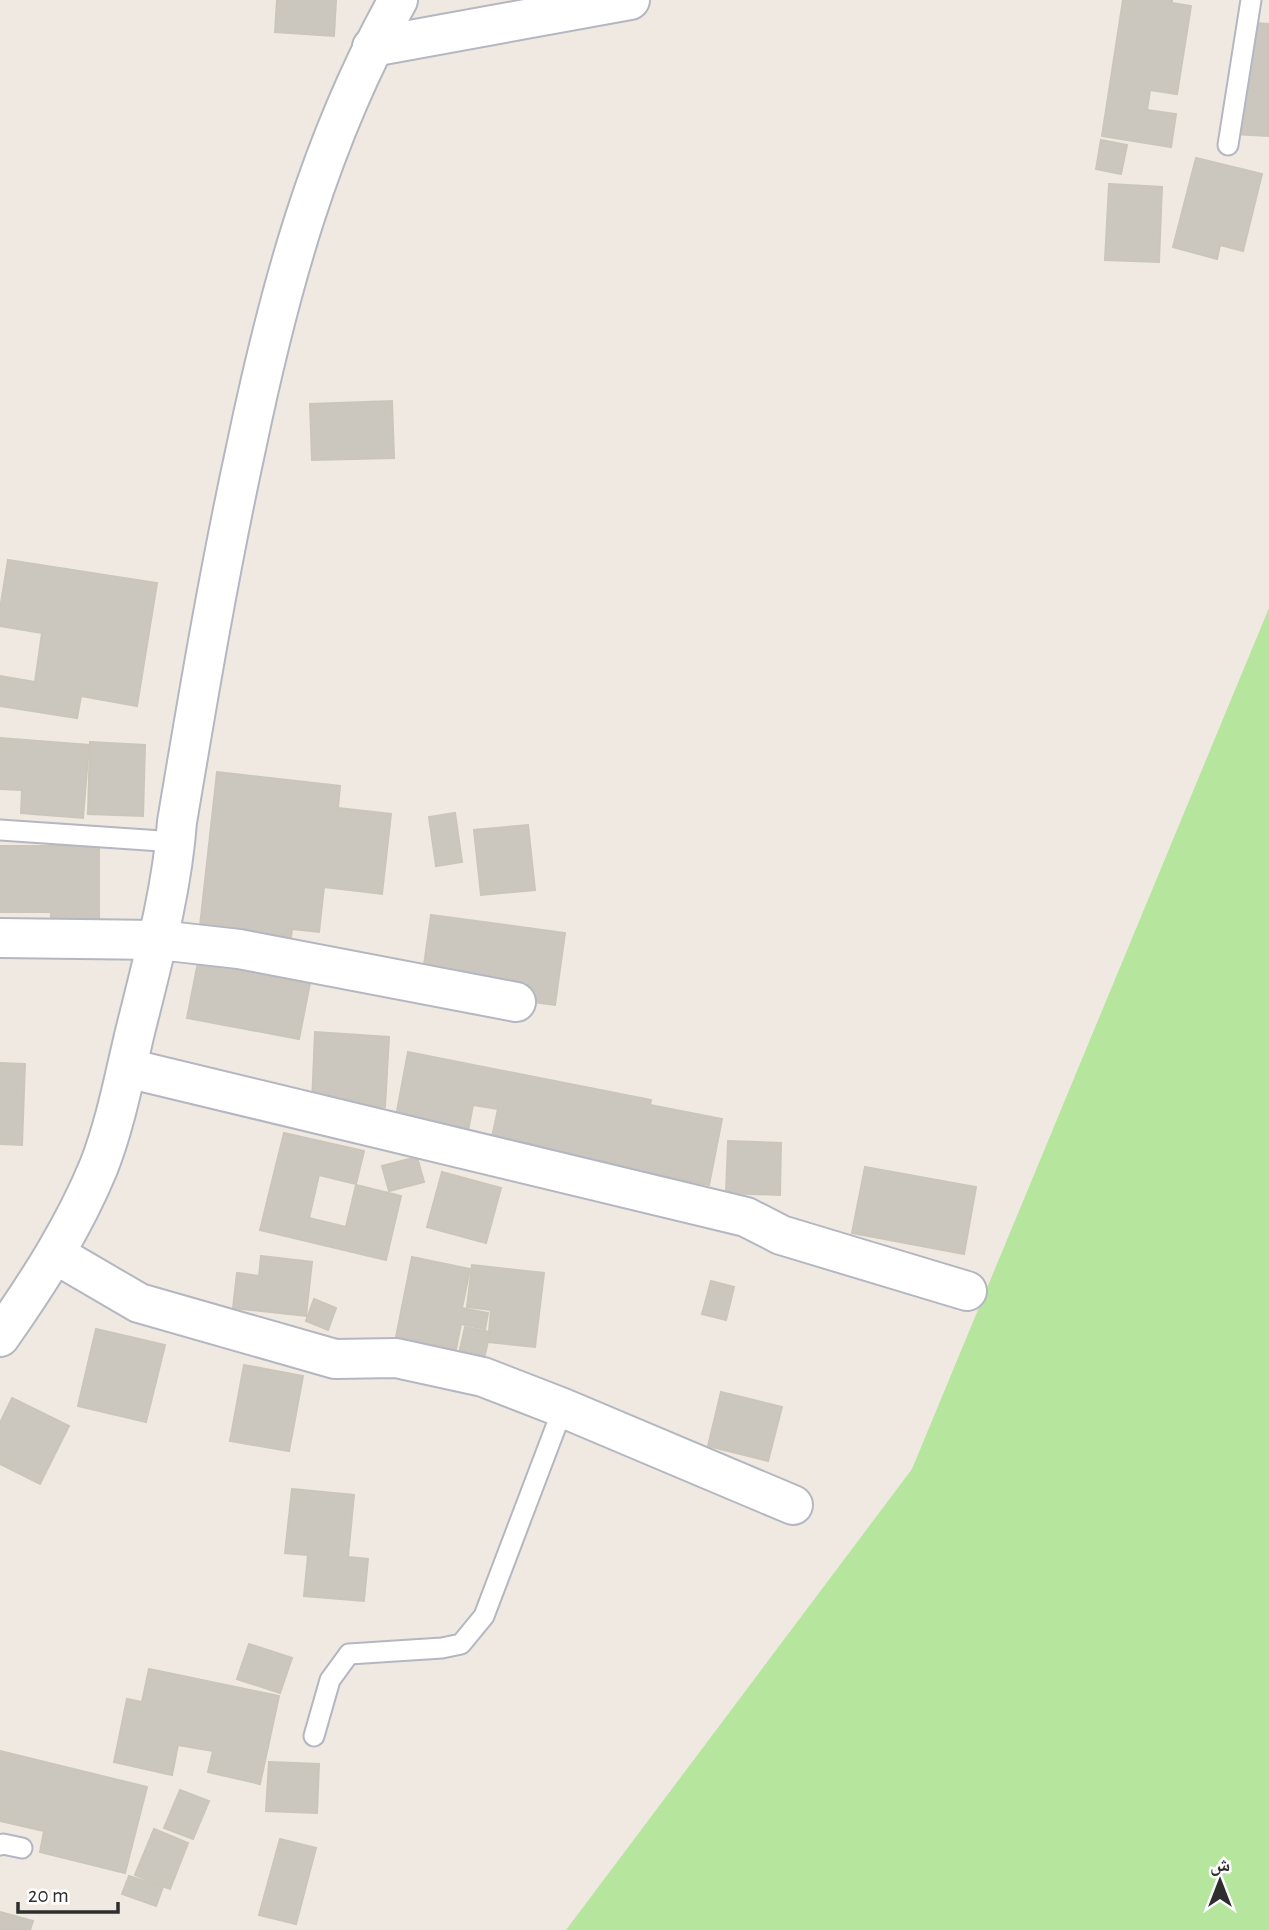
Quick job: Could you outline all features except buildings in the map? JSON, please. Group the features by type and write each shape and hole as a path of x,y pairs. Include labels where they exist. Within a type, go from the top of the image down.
{"street":[{"path":"0,1337 55,1254 79,1210 99,1164 127,1068 159,940 229,526 284,281 315,186 351,92 398,0"},
{"path":"372,47 630,0"},
{"path":"0,938 159,940 239,949 516,1002"},
{"path":"127,1068 746,1217 781,1235 967,1291"},
{"path":"55,1254 139,1303 335,1359 396,1358 483,1377 793,1505"}],"lane":[{"path":"1228,145 1251,0"},
{"path":"0,831 176,842"},
{"path":"314,1736 330,1680 349,1654 442,1648 461,1644 484,1616 563,1408"},
{"path":"0,1845 22,1848"}],"green space":[{"path":"1269,608 1269,1930 566,1930 912,1469"}]}
